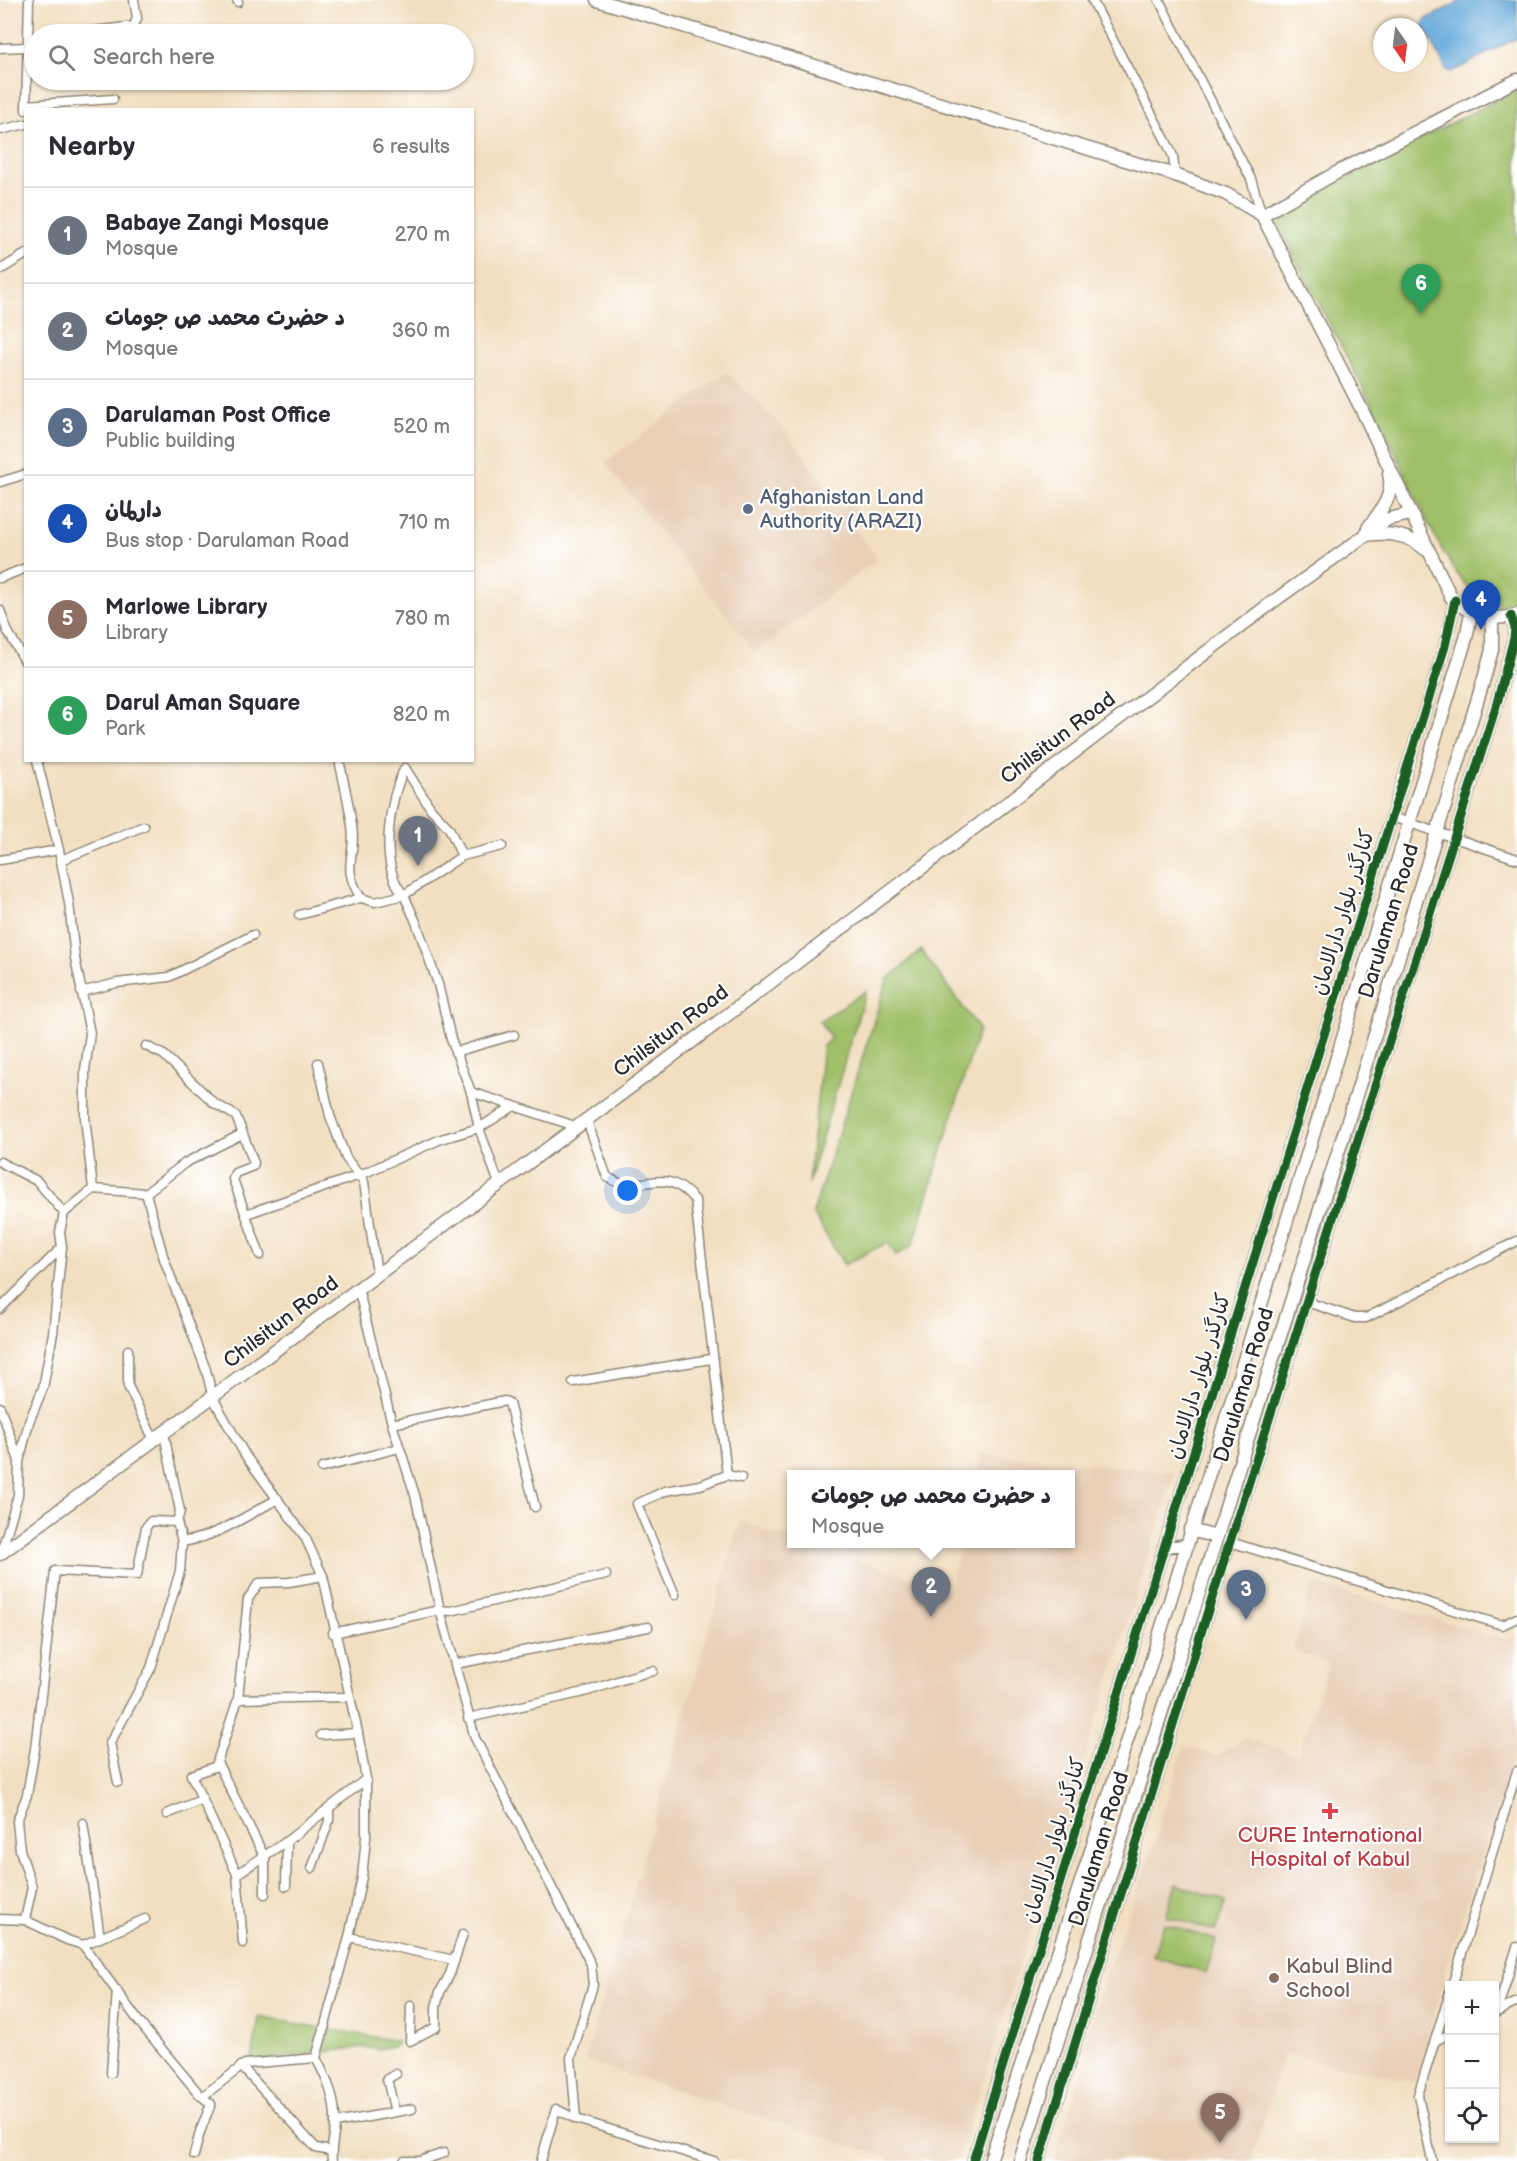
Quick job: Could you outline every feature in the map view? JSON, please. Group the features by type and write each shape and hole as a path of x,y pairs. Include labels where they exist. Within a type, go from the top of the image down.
{"main road":[{"path":"597,0 1175,175 1226,194 1262,215 1455,600 1471,613 1492,618 1514,615"},
{"path":"1262,215 1336,173 1517,80"},
{"path":"1362,536 1383,509 1390,492 1390,478 1384,457"},
{"path":"1362,536 1388,519 1411,514"},
{"path":"1362,536 1383,534 1405,536 1429,552"},
{"name":"Chilsitun Road","path":"0,1555 213,1398 1362,536"},
{"name":"Darulaman Road","path":"990,2161 1128,1737 1190,1530 1410,824 1466,638 1471,613"},
{"name":"Darulaman Road","path":"1020,2161 1217,1537 1492,650 1492,618"},
{"path":"1190,1530 1217,1537"}],"street":[{"path":"29,0 30,24"},
{"path":"134,0 137,18 135,24"},
{"path":"1092,0 1167,143 1173,156 1175,175"},
{"path":"1159,0 1251,179 1262,215"},
{"path":"0,48 24,43"},
{"path":"27,90 26,107 113,99"},
{"path":"0,130 24,124"},
{"path":"0,270 24,255"},
{"path":"0,482 24,475"},
{"path":"0,578 24,569"},
{"name":"کنارگذر بلوار دارالامان","path":"973,2161 1392,817 1444,646 1455,600"},
{"path":"0,610 3,631 24,660"},
{"path":"1039,2161 1230,1542 1508,663 1515,628 1514,615"},
{"path":"37,762 61,860 81,992 90,1032 85,1070 85,1118 93,1189"},
{"path":"339,762 353,827 348,869 351,882 361,898"},
{"path":"462,856 449,828 431,809 405,768 391,805 388,827 390,858 398,889 404,895 438,984 455,1052 471,1092 479,1128 498,1184"},
{"path":"1392,817 1517,859"},
{"path":"61,860 144,826"},
{"path":"299,915 361,898 375,902 404,895 462,856 502,846"},
{"path":"0,860 59,850"},
{"path":"81,992 117,983 169,977 253,935"},
{"path":"455,1052 514,1035"},
{"path":"146,1046 164,1055 214,1103 234,1115 254,1163 253,1166 235,1173 233,1179 260,1256"},
{"path":"318,1063 330,1116 346,1158 364,1182 377,1274"},
{"path":"471,1092 574,1126"},
{"path":"246,1214 360,1175 441,1139 479,1128 514,1106"},
{"path":"586,1118 606,1177 622,1185 660,1179 688,1193 695,1200 711,1359 727,1475"},
{"path":"0,1555 18,1495 19,1462 29,1422 43,1388 53,1333 62,1247 60,1232 64,1213 93,1189 146,1193 185,1163 242,1134"},
{"path":"0,1162 37,1181 64,1213"},
{"path":"146,1193 164,1258 206,1370 213,1398 245,1455 305,1537 323,1576 333,1633 358,1733 366,1779 364,1858 350,1937 316,2058 330,2086 335,2123 332,2161"},
{"path":"1306,1302 1355,1318 1366,1318 1517,1241"},
{"path":"0,1309 62,1247"},
{"path":"358,1288 392,1424 415,1495 440,1610 468,1718 491,1774 591,1964 593,1985 570,2058 576,2119"},
{"path":"118,1782 110,1743 151,1668 180,1571 182,1542 177,1522 180,1511 159,1437 128,1386 128,1350"},
{"path":"573,1382 711,1359"},
{"path":"392,1424 509,1403 535,1507"},
{"path":"0,1407 19,1462"},
{"path":"322,1468 399,1448"},
{"path":"675,1594 638,1504 664,1491 700,1485 727,1475 741,1478"},
{"path":"182,1542 204,1538 239,1522 249,1514 278,1499"},
{"path":"25,1920 32,1887 20,1850 17,1821 27,1795 35,1749 55,1571 137,1575 146,1527 151,1521 177,1522"},
{"path":"1230,1542 1502,1625 1517,1618"},
{"path":"1164,1547 1186,1545"},
{"path":"333,1633 440,1610 451,1611 606,1575"},
{"path":"265,1894 264,1858 217,1766 238,1699 248,1599 259,1583 289,1582 323,1576"},
{"path":"455,1664 648,1627"},
{"path":"468,1718 580,1694 590,1688 653,1671"},
{"path":"238,1699 348,1697"},
{"path":"321,1735 358,1733"},
{"path":"217,1766 191,1775 237,1874 243,1943"},
{"path":"1454,1981 1517,1771"},
{"path":"237,1874 264,1858 329,1810 366,1779"},
{"path":"167,1814 203,1799"},
{"path":"312,1868 329,1821 329,1810"},
{"path":"83,1823 100,1937"},
{"path":"286,1886 287,1841"},
{"path":"0,1919 25,1920 83,1945 140,2023 211,2105 194,2155"},
{"path":"83,1945 145,1919"},
{"path":"411,2006 410,2042 436,2027 438,2000 463,1934"},
{"path":"350,1937 454,1960"},
{"path":"1499,2003 1517,1947"},
{"path":"111,2073 117,1989"},
{"path":"1499,2011 1517,2002"},
{"path":"1432,2161 1418,2095 1445,2006"},
{"path":"1435,2041 1447,2035"},
{"path":"203,2096 241,2066 316,2058"},
{"path":"241,2066 316,2148 331,2151"},
{"path":"395,2112 387,2079 396,2074"},
{"path":"335,2123 412,2109"},
{"path":"541,2161 556,2109 576,2119 714,2161"},
{"path":"404,2161 420,2161 444,2153"}],"shaded area":[{"name":"Afghanistan Land Authority (ARAZI)","path":"726,372 783,427 835,500 844,494 861,518 852,524 877,559 756,653 605,463"},
{"path":"983,1454 1175,1472 958,2161 899,2161 585,2061 740,1521 787,1537 787,1548 820,1548 949,1590 960,1548 1075,1548 1075,1470 979,1470"},
{"path":"1312,1583 1507,1640 1517,1635 1517,1743 1448,1963 1416,2082 1284,2054 1251,2161 1053,2161 1088,2054 1082,2051 1099,1993 1145,1870 1184,1746 1217,1756 1244,1738 1298,1755 1329,1663 1293,1651"}],"green space":[{"path":"1517,89 1517,602 1500,604 1485,601 1475,594 1451,565 1428,524 1377,415 1273,216"},
{"path":"921,950 979,1029 913,1245 896,1256 888,1242 844,1265 813,1213 887,980"},
{"path":"866,991 808,1184 823,1046 831,1038 819,1021"},
{"path":"1176,1884 1226,1901 1215,1931 1166,1916"},
{"path":"1164,1924 1216,1940 1206,1973 1153,1956"},
{"path":"259,2017 398,2041 395,2046 379,2049 362,2047 251,2062"}],"water":[{"path":"1462,0 1517,0 1517,38 1452,72 1447,71 1427,32 1427,19"}],"cycle path":[{"path":"973,2161 1445,646 1455,600"},
{"path":"1039,2161 1205,1620 1497,703 1514,638 1515,628 1511,616"}],"place":[{"name":"Darul Aman Square","path":"1421,314"},
{"name":"Afghanistan Land Authority (ARAZI)","path":"748,509"},
{"name":"دارلمان","path":"1481,630"},
{"name":"Babaye Zangi Mosque","path":"418,866"},
{"name":"د حضرت محمد ص جومات","path":"931,1617"},
{"name":"Darulaman Post Office","path":"1246,1620"},
{"name":"CURE International Hospital of Kabul","path":"1330,1811"},
{"name":"Kabul Blind School","path":"1274,1978"},
{"name":"Marlowe Library","path":"1220,2143"}]}
